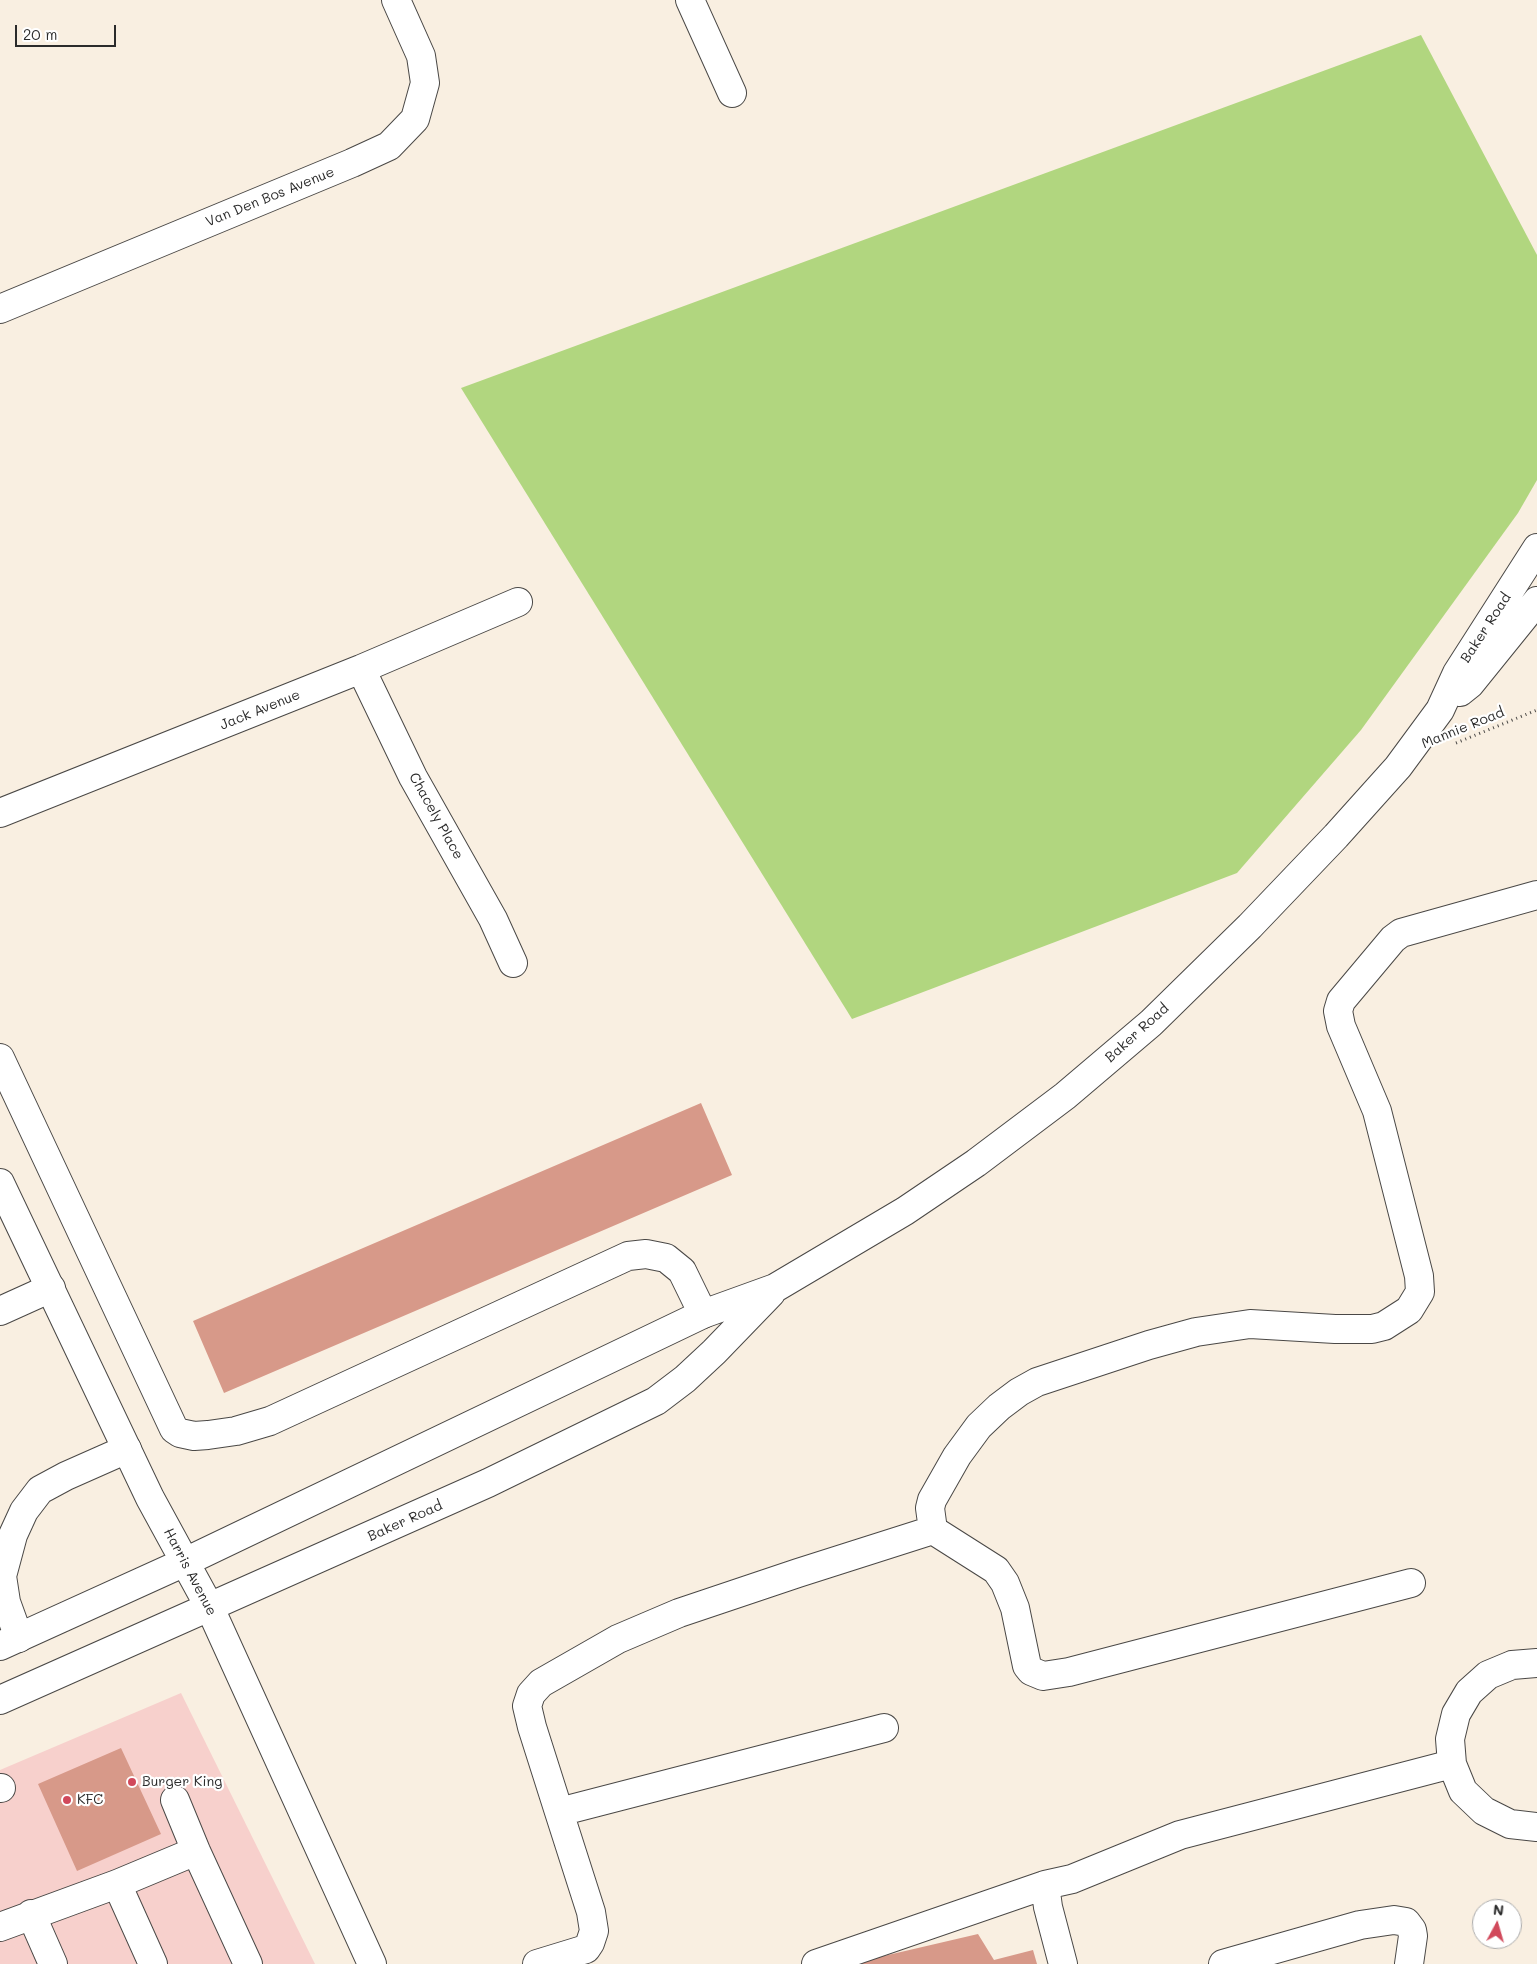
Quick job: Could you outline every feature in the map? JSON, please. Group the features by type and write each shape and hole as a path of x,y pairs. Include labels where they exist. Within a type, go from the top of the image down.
{"main road":[{"name":"Van Den Bos Avenue","path":"0,309 389,146 415,119 426,82 420,56 396,0"},
{"path":"690,0 732,93"},
{"name":"Baker Road","path":"9,1642 185,1562 703,1314 775,1288 905,1211 976,1163 1065,1096 1150,1023 1250,926 1336,836 1398,767 1440,710 1457,673 1537,548"},
{"name":"Baker Road","path":"1440,710 1470,684 1537,601"},
{"name":"Jack Avenue","path":"0,812 361,669 518,602"},
{"name":"Chacely Place","path":"361,669 413,777 493,918 513,963"},
{"path":"1411,1583 1069,1672 1043,1676 1031,1671 1027,1666 1015,1608 1005,1583 996,1570 933,1530 930,1515 932,1500 957,1456 979,1426 999,1407 1019,1392 1037,1382 1148,1345 1196,1332 1250,1324 1335,1329 1372,1329 1384,1326 1409,1310 1420,1292 1419,1276 1377,1111 1341,1026 1338,1011 1341,1001 1393,939 1401,933 1537,895"},
{"path":"0,1058 174,1429 180,1433 194,1436 208,1435 236,1431 270,1421 628,1256 646,1254 666,1258 677,1266 682,1271 703,1314"},
{"name":"Harris Avenue","path":"0,1182 150,1498 210,1608 372,1964"},
{"path":"0,1311 51,1288"},
{"name":"Baker Road","path":"0,1700 488,1483 656,1401 685,1379 714,1352 775,1288"},
{"path":"9,1642 2,1576 13,1536 24,1510 40,1490 66,1476 127,1449"},
{"path":"537,1964 586,1949 594,1931 591,1912 527,1710 531,1694 541,1683 618,1639 679,1613 933,1530"},
{"path":"1537,1663 1512,1665 1488,1675 1469,1692 1456,1714 1450,1739 1452,1764 1464,1790 1484,1811 1510,1824 1537,1827"},
{"path":"559,1812 884,1728"},
{"path":"816,1964 1045,1886 1072,1879 1180,1835 1452,1764"},
{"path":"175,1800 196,1851 248,1964"},
{"path":"0,1926 117,1884 196,1851"},
{"path":"117,1884 153,1964"},
{"path":"1045,1886 1048,1907 1063,1964"},
{"path":"31,1914 53,1964"},
{"path":"1223,1964 1360,1925 1394,1920 1406,1922 1412,1930 1413,1936 1409,1964"}],"path":[{"name":"Mannie Road","path":"1452,744 1537,710"}],"shaded area":[{"path":"181,1693 315,1964 0,1964 0,1770"}],"green space":[{"path":"1421,35 1537,255 1537,480 1518,513 1361,730 1237,873 852,1019 461,388"}],"building":[{"path":"701,1103 732,1175 224,1393 193,1321"},
{"path":"121,1748 161,1834 77,1871 38,1784"},
{"path":"978,1934 994,1960 1033,1950 1037,1964 858,1964 858,1962"}],"place":[{"name":"Burger King","path":"132,1782"},
{"name":"KFC","path":"67,1800"}]}
